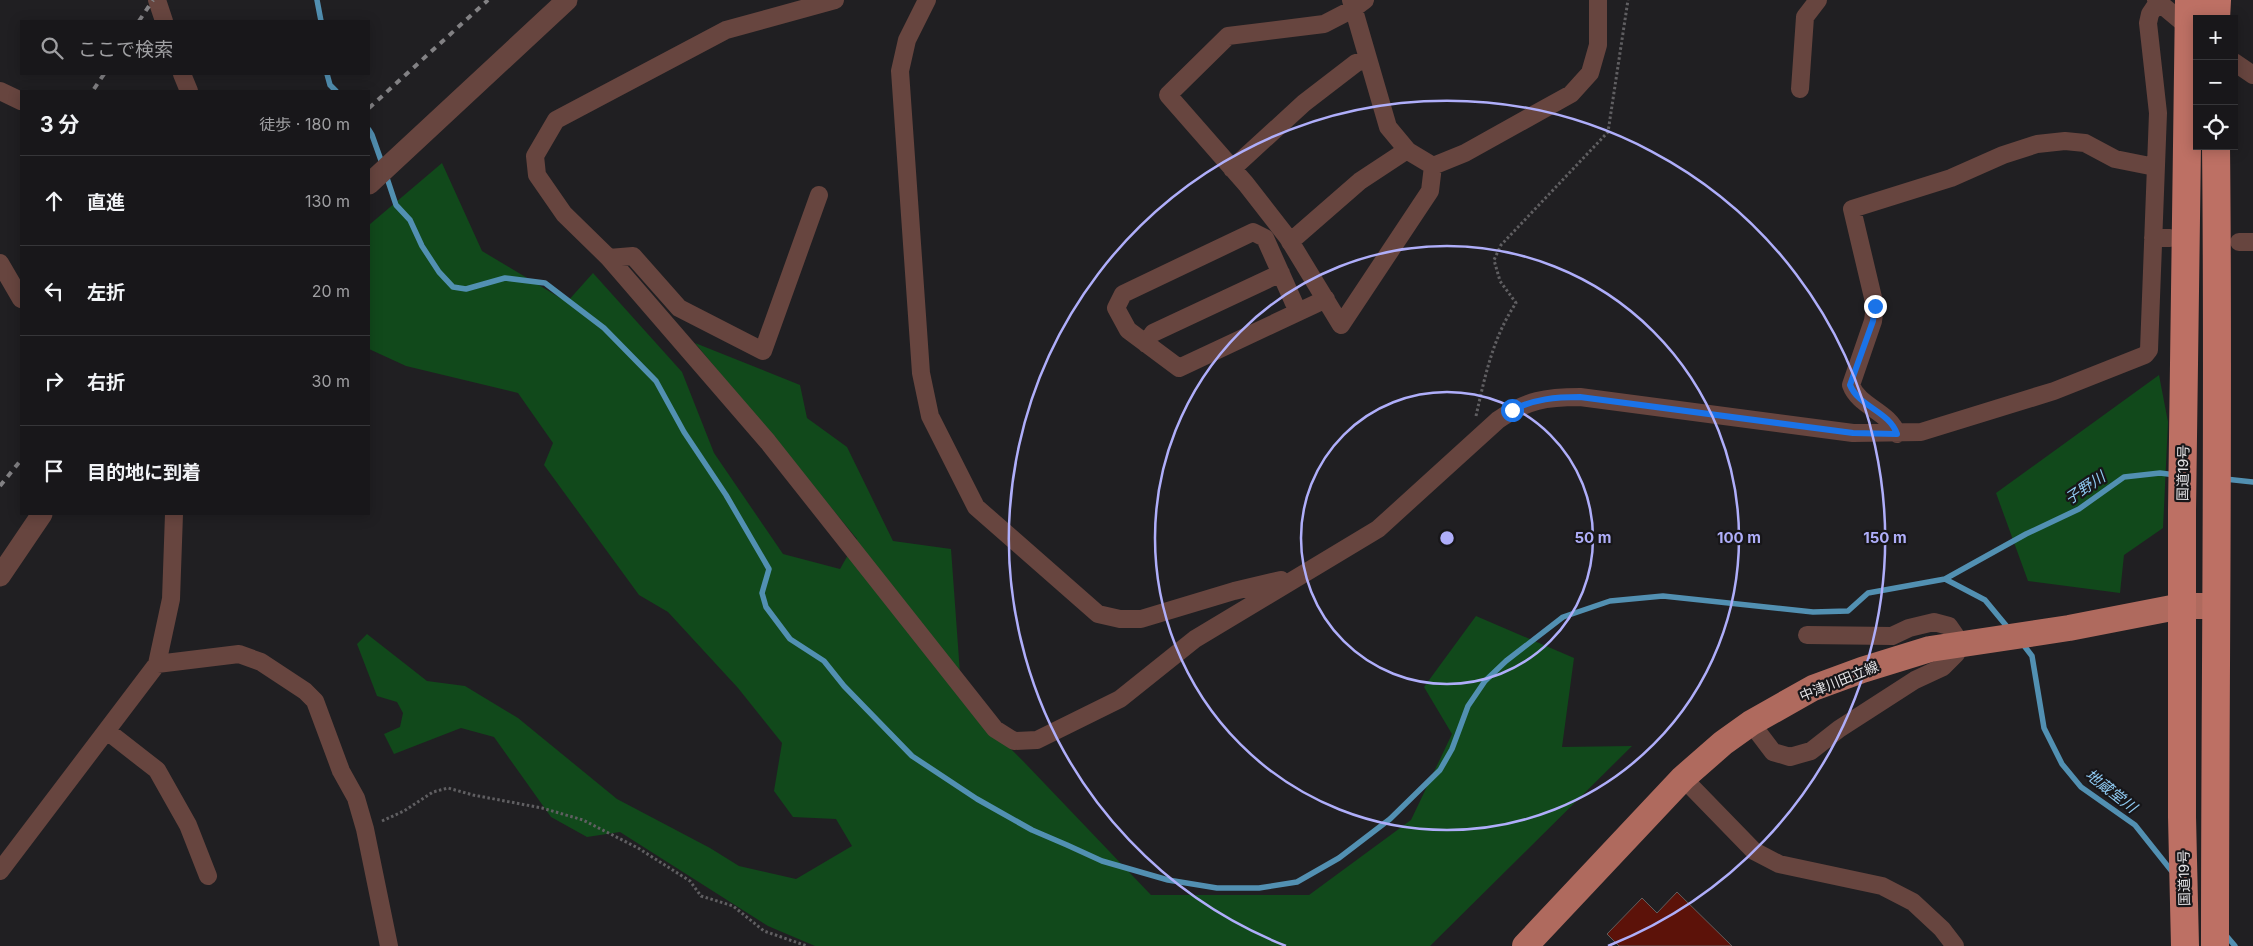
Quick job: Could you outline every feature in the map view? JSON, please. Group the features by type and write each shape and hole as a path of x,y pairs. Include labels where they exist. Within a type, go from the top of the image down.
{"highway":[{"name":"国道19号","path":"2185,946 2182,817 2182,510 2193,31 2189,0"},
{"path":"2216,15 2217,0"},
{"path":"2214,946 2218,357 2216,150"}],"main road":[{"name":"中津川田立線","path":"1525,946 1683,778 1723,743 1751,723 1813,688 1862,670 1930,649 2069,628 2182,606 2215,606"}],"street":[{"path":"370,183 567,0"},
{"path":"835,0 726,30 556,120 535,156 537,175 564,214 609,258 768,442 995,729 1014,741 1037,740 1120,699 1194,639 1378,529 1498,420 1512,410 1537,399 1580,397 1853,433 1897,434 1921,432 2054,391 2145,355 2149,350 2162,238 2155,167 2158,113 2148,43 2148,23 2150,14 2157,1 2193,31"},
{"path":"927,0 908,40 900,71 921,373 930,416 976,507 1098,614 1120,619 1141,619 1234,591 1296,577"},
{"path":"1433,166 1465,152 1571,94 1590,73 1598,45 1598,0"},
{"path":"1800,89 1805,17 1818,0"},
{"path":"1356,3 1368,59 1388,127 1407,150 1433,166 1430,191 1341,325 1290,242 1232,169 1168,95 1228,36 1324,24 1356,3"},
{"path":"1232,169 1304,103 1356,62 1368,59"},
{"path":"2238,65 2253,75"},
{"path":"182,75 189,90"},
{"path":"0,92 20,101"},
{"path":"1897,434 1894,424 1854,394 1850,385 1873,321 1875,306 1852,209 1951,178 2003,155 2037,144 2065,141 2085,143 2115,159 2155,167"},
{"path":"1290,242 1360,181 1407,150"},
{"path":"609,258 633,256 679,308 763,351 819,195"},
{"path":"1298,312 1265,238 1253,232 1123,294 1116,308 1128,330 1179,368 1326,299"},
{"path":"0,263 20,297"},
{"path":"1146,344 1153,332 1281,273"},
{"path":"0,576 41,515"},
{"path":"0,871 157,664 171,599 174,515"},
{"path":"1751,723 1773,752 1790,757 1811,751 1838,729 1915,680 1943,667 1956,654 1958,639 1949,626 1934,622 1909,628 1892,636 1807,635"},
{"path":"157,664 239,654 260,662 305,691 315,701 341,771 356,798 365,828 388,946"},
{"path":"107,731 156,770 188,825 208,876"},
{"path":"1683,778 1754,851 1779,864 1882,886 1913,902 1942,929 1955,946"}],"path":[{"path":"1480,438 1475,418 1486,369 1504,322 1516,303 1500,281 1494,260 1501,245 1608,132 1628,0"},
{"path":"365,828 404,810 434,792 448,788 473,795 542,808 583,820 638,848 690,881 701,896 733,906 764,931 807,946"}],"green space":[{"path":"442,163 482,251 567,302 593,273 682,372 714,453 783,554 840,569 857,539 695,343 800,385 807,418 847,447 893,541 951,549 962,701 1023,761 1151,895 1309,895 1411,820 1452,734 1424,687 1476,616 1574,658 1562,747 1632,746 1430,946 815,946 768,926 620,832 587,837 551,817 494,737 461,728 394,754 384,734 400,727 403,713 397,702 377,696 357,644 367,634 427,681 465,686 518,718 617,799 710,848 739,866 796,879 852,846 836,819 793,817 774,791 782,743 738,688 668,612 639,595 544,465 553,443 518,393 406,366 370,349 370,224"},
{"path":"2159,375 2168,422 2163,528 2124,555 2120,593 2028,581 1996,493"}],"building":[{"path":"1677,892 1732,946 1619,946 1607,934 1642,898 1657,913"}],"waterway":[{"path":"317,0 321,20"},
{"path":"327,75 330,85 335,90"},
{"path":"370,132 383,166"},
{"path":"386,175 396,205 410,220 422,246 439,272 453,287 466,289 505,278 545,283 604,328 656,381 684,432 726,495 769,569 762,593 766,607 790,639 824,661 844,686 912,756 977,799 1032,830 1102,861 1168,880 1217,888 1259,888 1297,882 1339,858 1390,819 1440,770 1452,749 1468,706 1485,681 1506,661 1563,617 1610,601 1663,596 1813,612 1848,611 1868,593 1945,579 2026,534 2079,509 2124,477 2160,473 2176,475"},
{"name":"子野川","path":"2225,479 2253,482"},
{"name":"地蔵堂川","path":"1945,579 1985,600 2009,629"},
{"name":"地蔵堂川","path":"2022,643 2032,656 2044,728 2062,764 2081,787 2135,825 2174,874"},
{"name":"地蔵堂川","path":"2224,933 2235,946"}],"railway":[{"path":"140,20 153,0"},
{"path":"370,107 488,0"},
{"path":"94,89 103,75"},
{"path":"0,486 20,461"}],"route":[{"path":"1512,410 1537,399 1580,397 1853,433 1897,434 1894,424 1854,394 1850,385 1873,321 1875,306"}]}
